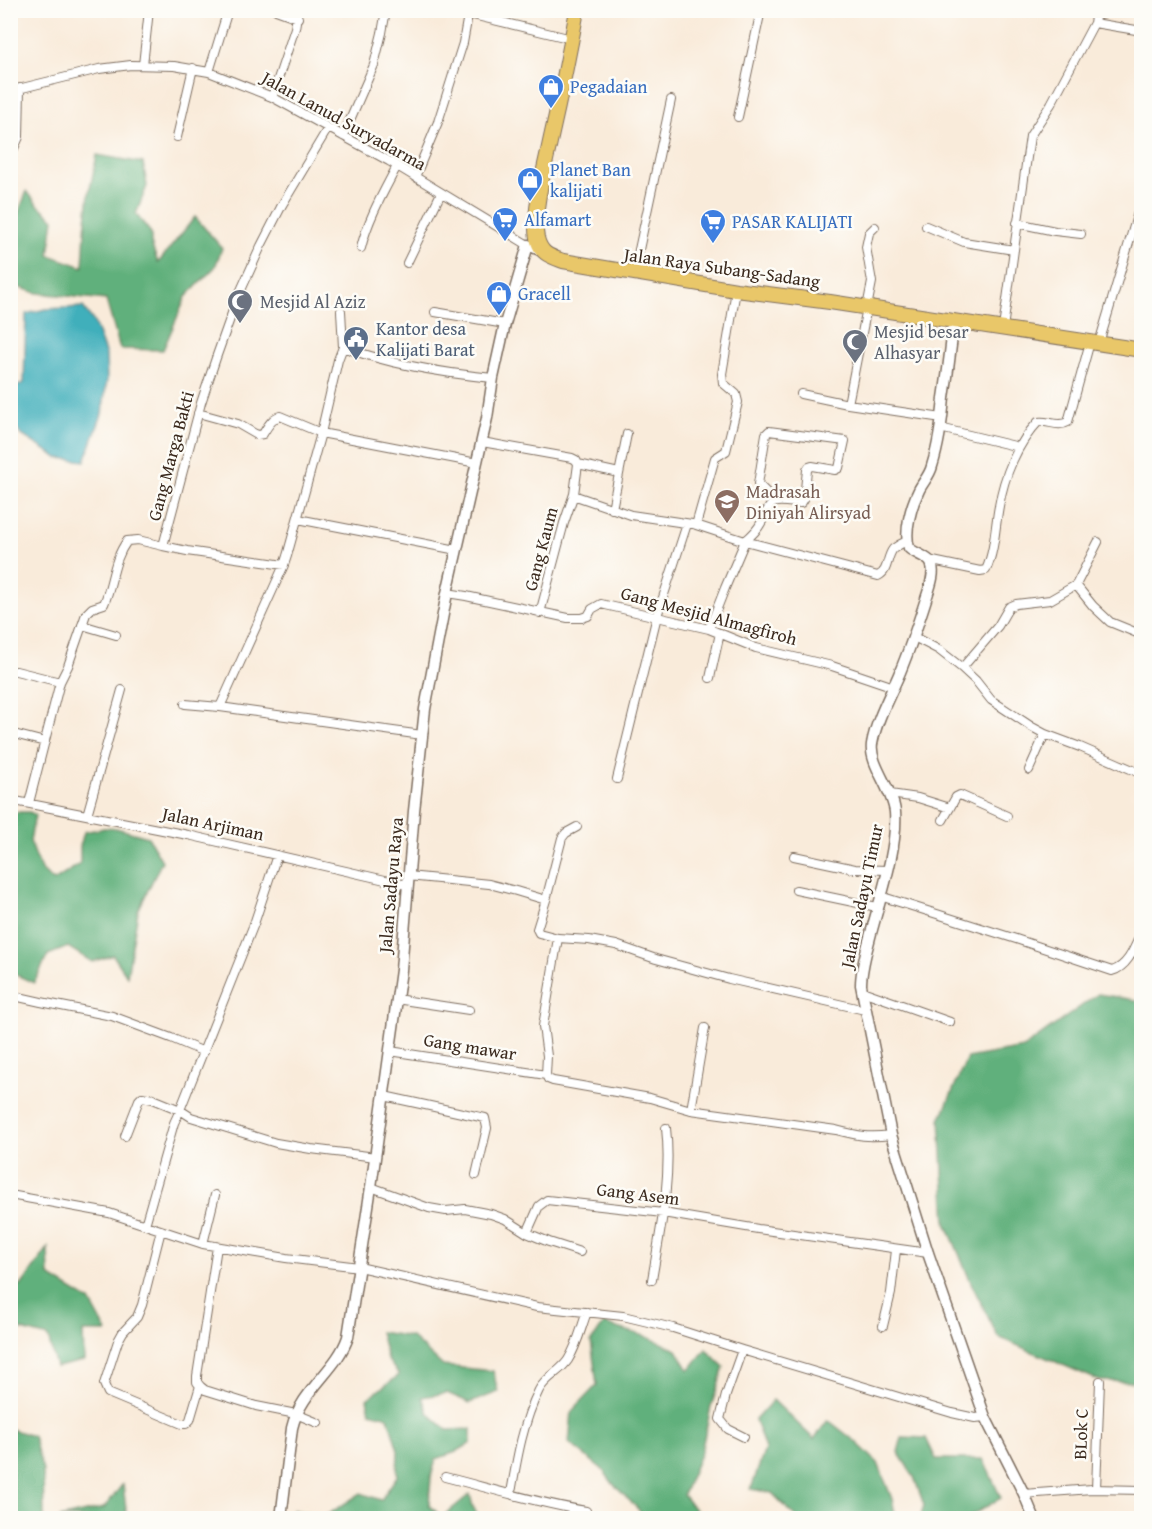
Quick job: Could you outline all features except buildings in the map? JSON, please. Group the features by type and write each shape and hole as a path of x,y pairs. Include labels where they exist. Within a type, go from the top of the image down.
{"main road":[{"path":"542,251 537,237 540,190 577,10"},
{"name":"Jalan Raya Subang-Sadang","path":"542,251 563,261 736,290 954,320 1142,350"}],"street":[{"path":"143,65 149,10"},
{"path":"209,72 228,10"},
{"path":"272,98 298,14 276,10"},
{"path":"343,136 374,65 386,10"},
{"path":"452,10 572,39"},
{"path":"738,117 761,10"},
{"path":"950,10 963,13 979,10"},
{"path":"1003,328 1030,136 1051,104 1094,23 1096,10"},
{"path":"415,177 441,113 463,43 468,15"},
{"path":"1094,23 1142,31"},
{"name":"Jalan Lanud Suryadarma","path":"10,91 99,69 131,65 174,66 209,72 272,98 343,136 528,245 542,251"},
{"path":"177,138 193,69"},
{"path":"10,157 14,152 20,130 20,88"},
{"path":"634,273 670,100"},
{"name":"Gang Marga Bakti","path":"284,565 163,546 198,413 240,292 282,205 328,128"},
{"path":"361,248 377,202 397,166"},
{"path":"407,263 441,194"},
{"path":"954,320 933,466 911,514 907,541 909,548 928,560 980,571 986,570 993,546 999,504 1019,447 1038,422 1044,421 1060,425 1068,422 1140,206"},
{"path":"1017,223 1081,234"},
{"path":"926,226 964,242 1014,250"},
{"path":"848,404 872,282 866,247 869,233 874,227"},
{"name":"Jalan Sadayu Raya","path":"281,1518 292,1428 296,1414 346,1344 348,1337 401,970 425,709 447,593 487,418 492,378 528,245"},
{"path":"617,778 657,616 715,458 726,451 737,408 738,398 723,383 722,374 736,290"},
{"path":"220,707 284,565 343,347 341,311"},
{"path":"435,312 505,324"},
{"path":"343,347 422,368 492,378"},
{"path":"801,394 941,423 1019,447"},
{"path":"198,413 238,424 257,435 263,434 273,420 280,416 321,433 477,463"},
{"path":"709,629 745,541 755,532 770,507 776,502 802,503 808,468 812,466 835,470 839,468 845,441 769,431 766,434 758,484 776,502"},
{"path":"612,509 627,434"},
{"path":"482,442 572,458 578,464 619,473"},
{"name":"Gang Kaum","path":"540,613 574,494 578,464"},
{"name":"Gang Kaum","path":"574,494 631,515 692,524 745,541 878,576 884,573 893,549 907,541"},
{"path":"298,519 457,550"},
{"path":"29,803 60,682 88,610 104,604 114,565 127,541 138,540 163,546"},
{"path":"962,668 998,626 1010,607 1016,604 1050,600 1076,585 1098,542"},
{"name":"Jalan Sadayu Timur","path":"928,560 931,563 932,576 914,637 874,735 872,749 893,801 895,830 862,968 862,991 891,1135 928,1253 985,1417 1034,1518"},
{"path":"1076,585 1110,622 1142,635"},
{"name":"Gang Mesjid Almagfiroh","path":"447,593 567,618 588,616 596,606 601,604 709,629 756,648 832,666 894,687"},
{"path":"82,625 116,634"},
{"path":"710,678 720,633"},
{"path":"914,637 939,650 962,668 1000,707 1045,734 1142,774"},
{"path":"16,671 60,682"},
{"path":"87,815 122,690"},
{"path":"185,704 422,735"},
{"path":"10,733 45,742"},
{"path":"1029,770 1045,734"},
{"path":"890,794 918,798 950,808"},
{"path":"943,820 957,796 962,795 1007,816"},
{"name":"Jalan Arjiman","path":"10,800 408,880 489,884 546,900"},
{"path":"578,827 562,838 537,929 539,933 558,938 616,945 656,959 719,976 865,1010"},
{"path":"145,1225 174,1123 254,924 277,855"},
{"path":"794,856 855,869 887,870"},
{"path":"796,890 879,902 1016,939 1112,971 1119,969 1129,958 1142,931"},
{"path":"546,1075 548,1056 543,1026 558,938"},
{"path":"862,991 950,1022"},
{"path":"10,995 112,1016 204,1052"},
{"path":"396,999 469,1010"},
{"path":"691,1110 705,1028"},
{"name":"Gang mawar","path":"390,1051 546,1075 553,1081 650,1098 691,1110 836,1130 858,1136 891,1135"},
{"path":"384,1096 485,1118 487,1128 476,1175"},
{"path":"125,1136 142,1097 180,1110 191,1117 276,1143 375,1157"},
{"path":"652,1280 668,1164 666,1128"},
{"path":"371,1186 429,1208 446,1211 465,1209 491,1214 549,1242 580,1252"},
{"path":"10,1195 109,1213 217,1247 359,1267 537,1307 623,1316 673,1328 958,1415 985,1417"},
{"path":"203,1244 215,1195"},
{"name":"Gang Asem","path":"528,1233 538,1206 547,1200 663,1213 896,1250 928,1253"},
{"path":"161,1230 142,1305 137,1317 118,1341 104,1384 108,1393 182,1424 190,1420 200,1386"},
{"path":"217,1247 197,1382 205,1390 296,1414 318,1424"},
{"path":"883,1326 891,1293 896,1250"},
{"path":"511,1493 523,1434 539,1391 548,1377 567,1361 587,1312"},
{"path":"742,1350 720,1419 728,1430 744,1437"},
{"name":"BLok C","path":"1096,1489 1100,1381"},
{"path":"445,1477 544,1503 586,1511"},
{"path":"1024,1494 1096,1489 1142,1490"},
{"path":"1141,1518 1142,1514"}],"green space":[{"path":"97,155 143,163 147,186 136,214 151,233 151,243 158,263 195,217 222,248 215,267 186,297 163,350 120,349 106,300 37,293 11,285 11,231 27,191 36,203 54,219 49,255 83,267 89,193"},
{"path":"14,812 30,812 35,815 30,841 41,870 54,881 80,864 80,846 84,832 116,828 148,837 162,861 138,911 127,976 113,955 92,962 68,947 48,955 34,983 14,974 10,968 10,820"},
{"path":"1098,994 1141,1001 1141,1382 1100,1381 998,1337 972,1285 946,1223 940,1120 967,1058 1023,1048"},
{"path":"48,1248 49,1276 90,1301 107,1332 83,1332 84,1361 56,1367 48,1337 15,1328 11,1352 11,1284 21,1286"},
{"path":"604,1324 645,1336 677,1350 689,1370 706,1349 724,1367 711,1407 701,1452 683,1495 702,1518 644,1518 602,1469 569,1443 572,1411 597,1385 591,1341"},
{"path":"380,1332 411,1337 443,1366 493,1371 498,1392 470,1403 447,1393 422,1397 428,1413 447,1430 471,1429 471,1443 456,1452 436,1459 431,1477 429,1505 442,1517 470,1494 473,1507 480,1518 292,1518 293,1510 324,1517 361,1493 381,1500 397,1476 398,1450 388,1417 370,1412 367,1399 399,1375 387,1359"},
{"path":"773,1400 814,1439 828,1420 878,1463 892,1499 896,1518 797,1518 772,1493 751,1489 765,1449 755,1420"},
{"path":"11,1429 33,1436 43,1470 44,1518 11,1518"},
{"path":"902,1437 926,1438 936,1459 983,1459 1001,1498 967,1518 920,1518 924,1505 914,1477 898,1452"},
{"path":"123,1484 127,1518 59,1518 104,1508"}],"water":[{"path":"83,307 94,322 106,355 107,380 102,414 85,461 58,458 20,434 13,422 12,410 13,387 24,383 26,314 45,309"}],"place":[{"name":"Pegadaian","path":"551,110"},
{"name":"Planet Ban kalijati","path":"530,203"},
{"name":"Alfamart","path":"505,243"},
{"name":"PASAR KALIJATI","path":"713,245"},
{"name":"Gracell","path":"499,317"},
{"name":"Mesjid Al Aziz","path":"240,325"},
{"name":"Kantor desa Kalijati Barat","path":"356,362"},
{"name":"Mesjid besar Alhasyar","path":"855,365"},
{"name":"Madrasah Diniyah Alirsyad","path":"727,525"}]}
